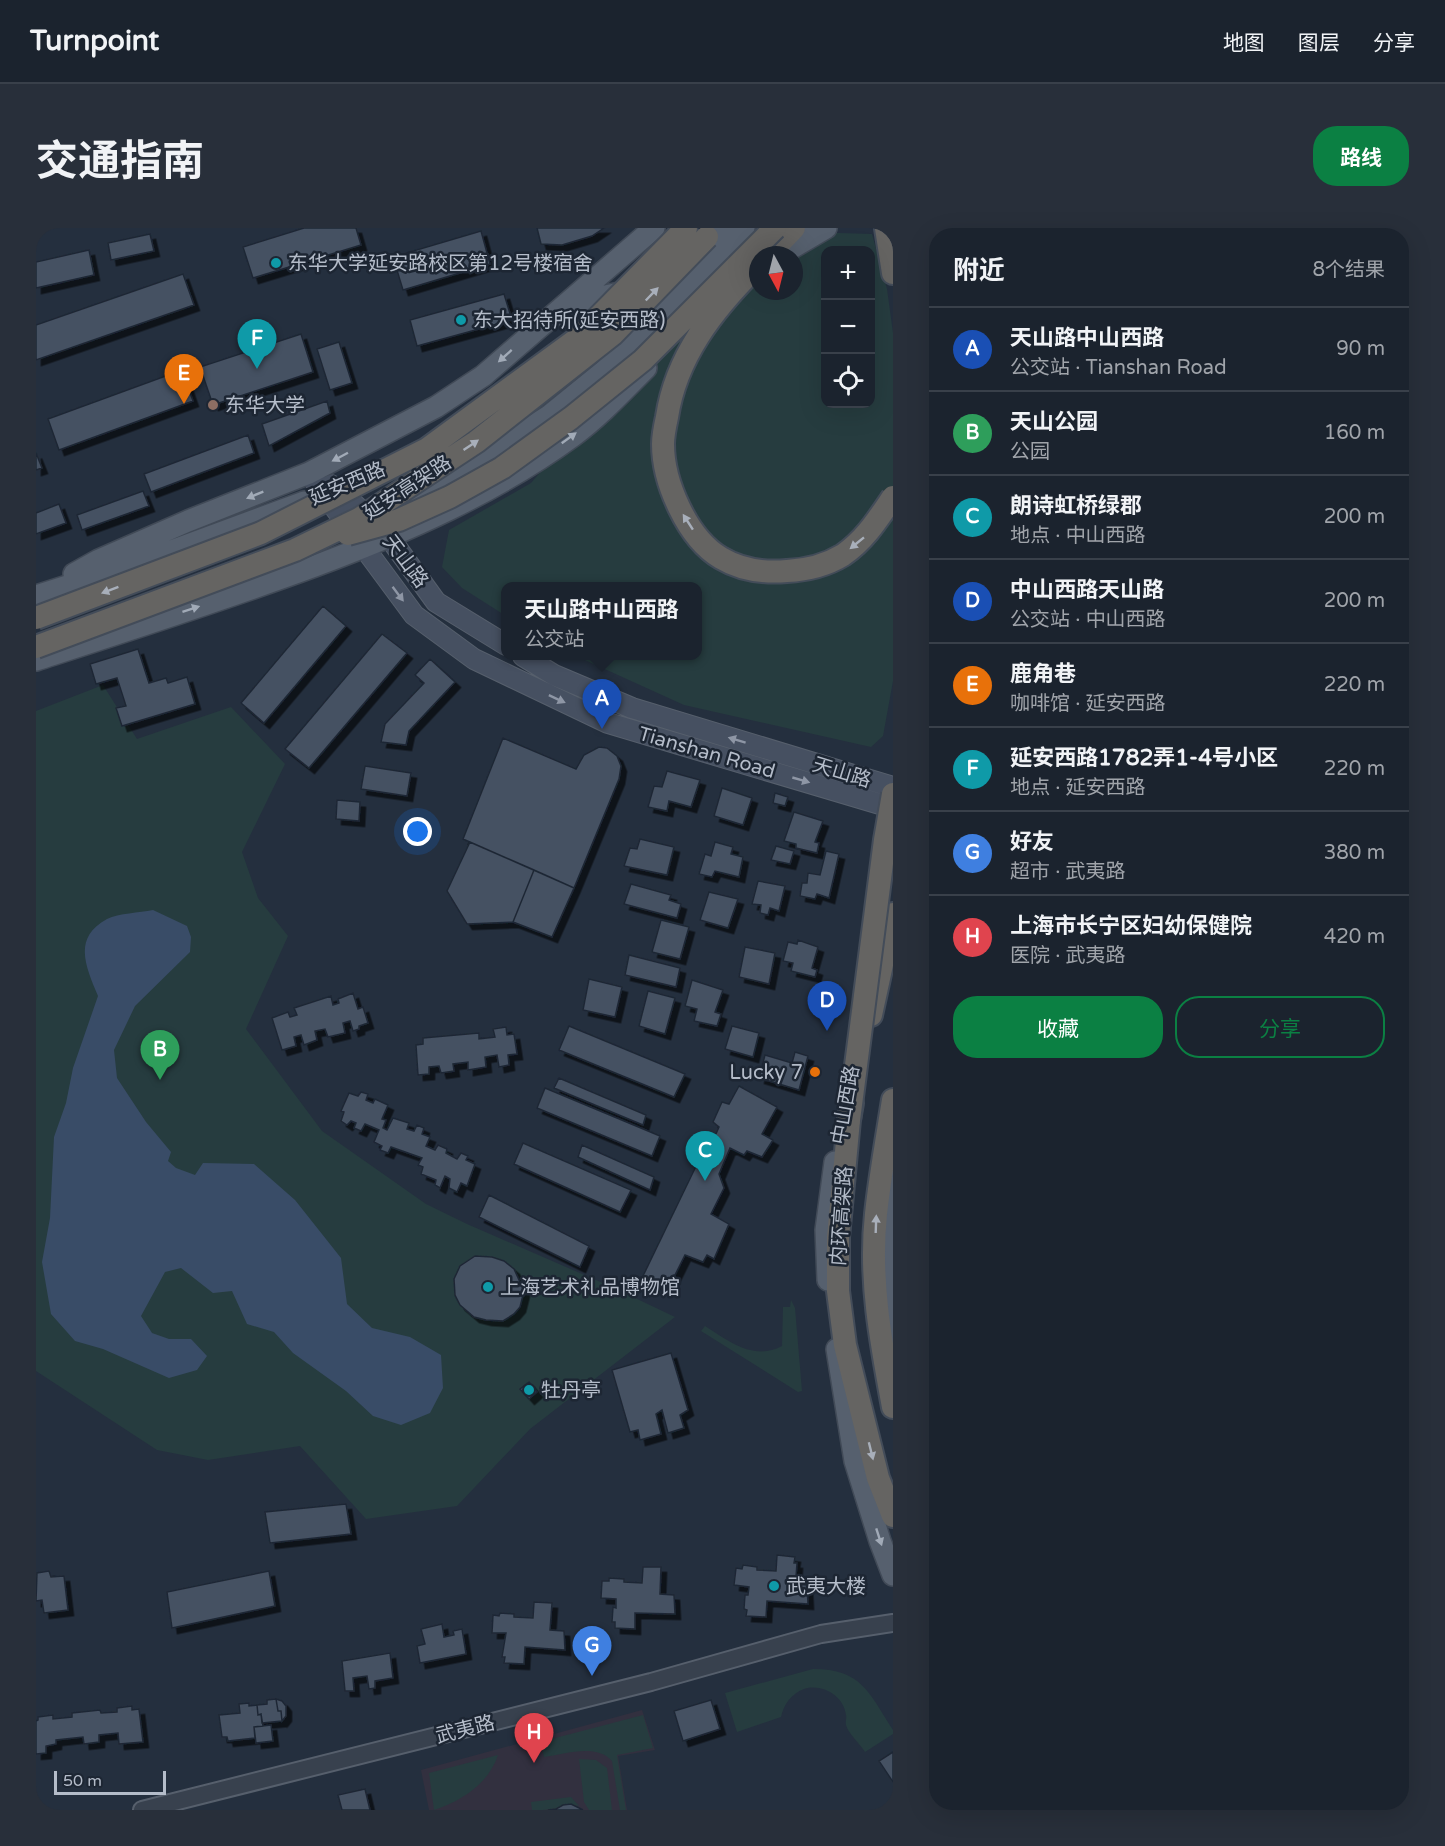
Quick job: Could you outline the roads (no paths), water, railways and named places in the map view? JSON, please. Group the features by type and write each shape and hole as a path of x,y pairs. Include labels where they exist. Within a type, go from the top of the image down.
{"highway":[{"path":"623,295 665,228"},
{"name":"延安高架路","path":"36,618 261,532 427,449 577,339 623,295 686,228"},
{"path":"294,550 399,520 450,497 502,468 571,418 643,360 747,243 775,228"},
{"path":"782,228 747,243 709,319 693,343 670,394 663,443 666,473 674,497 702,542 720,558 746,569 773,572 810,570 841,556 865,538 893,498"},
{"path":"747,243 794,228"},
{"path":"886,228 893,273"},
{"name":"延安高架路","path":"36,647 294,550 359,519 485,435 613,334 747,243"},
{"path":"849,1120 893,794"},
{"name":"内环高架路","path":"893,914 849,1120 838,1237 838,1291 845,1345 875,1467 893,1516"},
{"name":"内环高架路","path":"893,1100 876,1215 874,1268 878,1329 893,1407"}],"main road":[{"name":"延安西路","path":"36,595 99,560 188,521 309,473 436,406 483,376 654,228"},
{"name":"延安西路","path":"36,595 136,564 332,492 460,432 526,383 700,228"},
{"path":"795,246 826,228"},
{"name":"延安西路","path":"36,660 253,589 363,548 471,500 575,435 621,394 696,314 747,243"},
{"name":"延安西路","path":"36,653 62,637 347,526 463,470 549,416 603,372 747,243"},
{"path":"696,314 747,243"},
{"path":"566,304 623,295"},
{"name":"延安西路","path":"603,372 661,352"},
{"name":"天山路","path":"309,473 332,492 368,516 389,537 436,602 501,642"},
{"name":"Tianshan Road","path":"332,492 347,526 414,615 474,659 608,723 893,808"},
{"name":"天山路","path":"530,660 554,675 633,708 893,787"},
{"name":"中山西路","path":"893,846 839,1133 826,1230 829,1304 855,1461 893,1575"},
{"path":"893,1182 890,1279 893,1362"}],"street":[{"name":"武夷路","path":"142,1810 651,1682 821,1634 893,1623"}],"water":[{"path":"153,910 187,926 191,937 190,952 135,1006 114,1050 117,1078 146,1122 171,1152 168,1161 176,1168 195,1175 203,1163 254,1164 295,1200 341,1258 347,1304 372,1328 410,1337 441,1355 443,1388 430,1413 401,1425 373,1416 346,1391 293,1353 274,1332 247,1324 232,1291 213,1293 181,1268 165,1272 141,1316 152,1333 169,1339 191,1339 207,1356 197,1370 169,1378 103,1349 75,1341 51,1314 42,1262 50,1218 54,1137 66,1103 73,1068 98,996 86,964 86,944 89,935 107,919 123,914"}],"place":[{"name":"东华大学延安路校区第12号楼宿舍","path":"276,263"},
{"name":"东大招待所(延安西路)","path":"461,320"},
{"name":"延安西路1782弄1-4号小区","path":"257,369"},
{"name":"鹿角巷","path":"184,404"},
{"name":"东华大学","path":"213,405"},
{"name":"天山路中山西路","path":"602,729"},
{"name":"中山西路天山路","path":"827,1031"},
{"name":"Lucky 7","path":"815,1072"},
{"name":"天山公园","path":"160,1080"},
{"name":"朗诗虹桥绿郡","path":"705,1181"},
{"name":"上海艺术礼品博物馆","path":"488,1287"},
{"name":"牡丹亭","path":"529,1390"},
{"name":"武夷大楼","path":"774,1586"},
{"name":"好友","path":"592,1676"},
{"name":"上海市长宁区妇幼保健院","path":"534,1763"}]}
